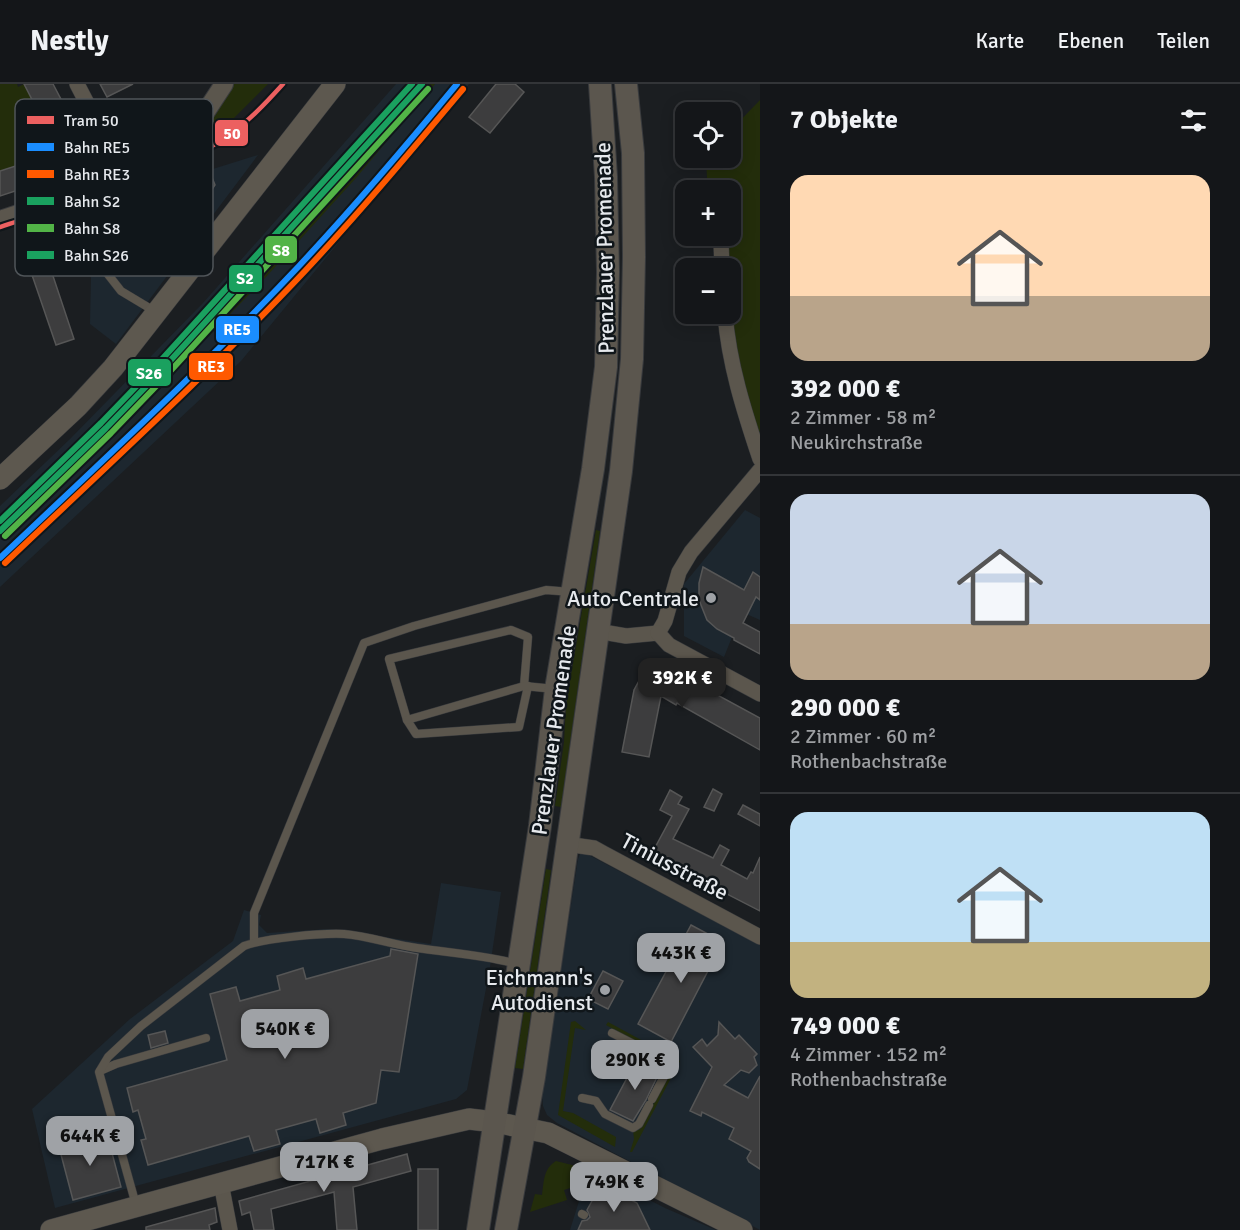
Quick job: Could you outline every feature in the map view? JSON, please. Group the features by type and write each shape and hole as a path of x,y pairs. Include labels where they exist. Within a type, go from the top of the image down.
{"main road":[{"path":"213,239 335,84"},
{"name":"Prenzlauer Promenade","path":"478,1230 540,826 556,689 593,469 606,367 608,272 606,177 600,84"},
{"name":"Prenzlauer Promenade","path":"506,1230 534,1077 621,471 632,359 634,257 633,153 626,84"},
{"path":"0,479 83,400 113,368 184,276"},
{"path":"51,1230 455,1121 470,1119 548,1133 742,1230"}],"street":[{"path":"77,84 85,99"},
{"path":"213,100 224,84"},
{"path":"0,220 15,215"},
{"path":"726,324 733,372 760,459"},
{"path":"597,631 626,636 658,633 665,621 679,572 691,552 760,470"},
{"path":"658,633 669,645 760,694"},
{"name":"Tiniusstraße","path":"566,844 594,848 760,937"},
{"path":"221,1183 230,1230"}],"lane":[{"path":"109,276 120,291 156,312"},
{"path":"254,942 254,913 364,643 414,626 546,590 572,592"},
{"path":"511,630 528,637 526,686 519,727 416,734 407,720 389,659 511,630"},
{"path":"407,720 526,686 556,689"},
{"path":"137,1207 99,1072 108,1057 141,1026 244,946 254,942 344,934 411,948 499,959 518,965"},
{"path":"582,1098 596,1101 605,1114 633,1128 639,1124 667,1071 665,1060 612,1033"},
{"path":"99,1072 116,1064 206,1038"}],"shaded area":[{"path":"396,84 469,84 241,361 0,587 0,506 70,439 203,303"},
{"path":"258,155 213,215 213,169"},
{"path":"90,276 167,276 116,344 90,324"},
{"path":"745,510 760,518 760,620 742,612 724,657 684,636 684,584"},
{"path":"585,853 760,945 760,1230 557,1123 547,1115 543,1106 542,1094 578,859 580,854"},
{"path":"441,883 501,892 490,967 467,1090 456,1099 55,1208 32,1109 130,1019 233,941 244,910 261,915 259,925 267,933 330,929 431,944"},
{"path":"589,1169 665,1208 716,1230 570,1230"}],"green space":[{"path":"0,84 17,84 18,87 24,84 28,86 35,99 15,99 15,166 0,171"},
{"path":"233,84 268,84 233,119 213,133 213,114"},
{"path":"429,84 435,84 356,178 210,335 165,375"},
{"path":"760,100 760,432 749,409 733,324 741,324 741,258 727,257 730,246 741,246 741,180 708,180 707,178 706,168 741,168 741,120"},
{"path":"596,530 600,531 561,807 555,806 564,742 566,704"},
{"path":"546,869 551,870 523,1069 515,1068"},
{"path":"575,1021 586,1030 575,1028 563,1111 573,1113 616,1137 615,1147 558,1115 571,1022"},
{"path":"608,1022 680,1061 632,1152 630,1152 634,1139 633,1130 639,1130 642,1126 672,1064 669,1059 606,1025"},
{"path":"556,1161 572,1165 588,1173 582,1192 579,1185 564,1190 567,1200 530,1212 535,1194 542,1195 546,1172"}],"building":[{"path":"24,84 53,84 61,99 32,99"},
{"path":"100,84 133,84 107,97"},
{"path":"496,84 515,84 524,92 490,133 469,117"},
{"path":"15,166 15,191 0,196 0,171"},
{"path":"32,276 53,276 74,339 56,345"},
{"path":"703,567 744,590 753,572 760,577 760,600 756,597 743,623 760,632 760,654 734,640 707,620 699,600 699,583"},
{"path":"651,659 760,718 760,750 661,696 649,757 622,752 634,690"},
{"path":"713,789 722,794 714,811 704,807"},
{"path":"670,790 682,797 678,804 689,809 673,839 713,858 720,845 729,850 721,865 747,879 751,872 753,873 760,857 760,911 651,855 672,816 660,810"},
{"path":"743,805 760,814 760,826 738,814"},
{"path":"691,925 723,942 671,1042 638,1024"},
{"path":"391,949 418,954 399,1072 381,1070 376,1103 343,1113 346,1125 320,1133 316,1119 276,1130 280,1144 254,1151 249,1136 148,1165 141,1140 146,1139 138,1110 133,1112 127,1088 227,1060 210,994 236,987 240,1001 280,990 277,976 303,968 306,979 390,956"},
{"name":"Eichmann's Autodienst","path":"603,971 623,981 608,1009 588,999"},
{"path":"719,1022 735,1039 739,1035 757,1054 754,1057 757,1065 749,1073 741,1070 724,1085 748,1098 760,1076 760,1169 747,1158 751,1151 729,1139 734,1128 702,1112 701,1116 690,1111 712,1067 693,1047 702,1039 707,1046 718,1035"},
{"path":"165,1031 168,1043 151,1048 148,1035"},
{"path":"636,1061 659,1073 633,1121 610,1110"},
{"path":"107,1134 121,1187 73,1200 59,1147"},
{"path":"407,1154 411,1171 353,1187 357,1230 337,1230 334,1192 271,1209 274,1230 254,1230 250,1212 242,1215 239,1201"},
{"path":"418,1169 438,1169 438,1230 418,1230"},
{"path":"608,1188 637,1203 650,1230 578,1230 582,1221 590,1217 587,1210 597,1192"},
{"path":"215,1208 217,1222 209,1225 210,1230 146,1230 146,1227"}],"tram line":[{"name":"50","path":"213,145 256,112 283,84"},
{"name":"50","path":"0,227 15,222"}],"rail line":[{"name":"S26","path":"0,521 154,368 412,84"},
{"name":"S2","path":"0,531 159,373 422,84"},
{"name":"RE5","path":"0,558 152,414 263,304 360,199 457,84"},
{"name":"S8","path":"5,536 164,378 428,89"},
{"name":"RE3","path":"5,563 269,309 346,226 463,89"}],"place":[{"name":"Auto-Centrale","path":"711,598"},
{"name":"Eichmann's Autodienst","path":"605,990"}]}
